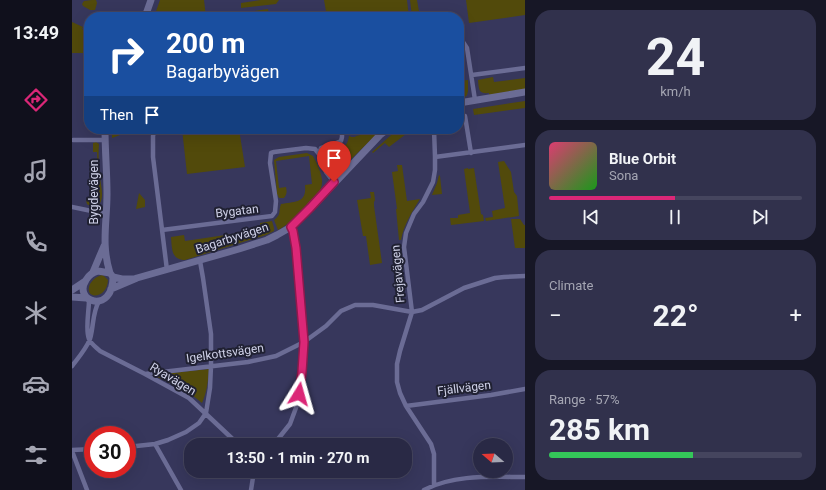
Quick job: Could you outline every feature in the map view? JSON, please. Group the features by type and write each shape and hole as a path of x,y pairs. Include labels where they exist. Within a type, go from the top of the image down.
{"street":[{"path":"147,12 151,0"},
{"path":"464,44 467,48 475,100"},
{"path":"472,75 525,68"},
{"path":"464,102 525,92"},
{"path":"465,116 471,153"},
{"name":"Bygdevägen","path":"105,134 107,194 104,244 106,262 111,275"},
{"path":"154,134 152,157 167,270"},
{"path":"334,182 326,172 319,154 321,148 341,141 342,134"},
{"name":"Bagarbyvägen","path":"111,289 137,278 239,250 267,240 291,227 381,134"},
{"name":"Frejavägen","path":"434,134 436,158 433,182 423,202 414,214 406,233 404,247 412,312 397,364 397,382 400,393 406,406 431,444 434,454 434,485"},
{"path":"73,140 105,140"},
{"path":"436,158 525,145"},
{"name":"Bygatan","path":"162,230 272,216 275,212 276,201 270,162 271,153 306,148 315,149 319,154"},
{"path":"72,207 106,214"},
{"path":"279,438 290,424 297,405 302,372 304,342 296,248 291,227"},
{"name":"Bygdevägen","path":"93,272 104,244"},
{"path":"136,446 155,444 186,432 199,423 206,413 210,388 211,334 200,261"},
{"path":"72,290 84,282 93,272 98,271 111,275 111,289 106,297 99,301 93,315 90,340 84,351 72,366"},
{"name":"Bagarbyvägen","path":"111,275 122,279 137,278"},
{"name":"Igelkottsvägen","path":"145,374 248,362 276,356 304,342 326,326 341,311 355,305 373,305 412,312 422,310 464,288 495,278 525,276"},
{"path":"84,282 84,294 89,308 88,333 90,340"},
{"path":"72,297 99,301"},
{"name":"Ryavägen","path":"90,340 100,351 189,398 232,438"},
{"name":"Fjällvägen","path":"406,406 491,396 525,389"},
{"path":"155,444 181,490"},
{"path":"84,450 72,451 87,490"},
{"path":"424,490 434,485 470,477 525,477"},
{"path":"251,490 253,478"}],"shaded area":[{"path":"96,0 97,3 95,10 90,10 83,6 82,4 84,1"},
{"path":"160,0 204,0 205,12 156,12"},
{"path":"261,0 279,0 276,4 241,8 241,3"},
{"path":"324,0 407,0 408,12 326,12"},
{"path":"410,0 417,0 419,12 411,12"},
{"path":"466,0 525,0 525,15 469,23"},
{"path":"268,9 268,12 248,12"},
{"path":"72,22 83,27 82,29 84,30 83,64 83,53 72,53"},
{"path":"493,77 494,82 525,78 525,89 489,95 489,93 481,92 478,80"},
{"path":"464,80 468,80 468,91 467,95 464,97"},
{"path":"525,101 525,108 474,115 473,109"},
{"path":"112,134 123,134 112,138"},
{"path":"183,134 240,134 245,167 187,174"},
{"path":"377,134 343,167 332,166 326,156 329,150 345,146 349,136"},
{"path":"392,134 406,134 389,147 385,143 373,153 372,152"},
{"path":"96,142 99,144 99,165 102,194 100,203 97,206 90,206 87,204 86,200 99,199 97,152 93,152 93,143"},
{"path":"307,153 313,156 320,171 322,180 321,187 318,194 307,208 278,230 274,220 279,214 281,204 295,202 302,199 304,196 305,185 312,184 309,156 276,161 279,188 286,187 287,190 284,198 279,198 277,194 274,160 279,157"},
{"path":"504,161 511,172 514,192 517,196 519,216 486,221 485,218 493,217 492,211 505,208 498,162"},
{"path":"397,165 402,165 407,201 420,199 406,223 401,240 399,240 392,172 398,171"},
{"path":"474,168 481,214 483,215 484,221 451,225 450,218 458,218 458,215 470,213 464,169"},
{"path":"439,175 442,194 432,195 437,183"},
{"path":"370,192 374,192 374,206 382,263 370,265 366,236 363,236 357,200 371,198"},
{"path":"139,193 145,200 145,207 136,209"},
{"path":"511,219 520,219 525,225 525,248 515,248"},
{"path":"272,221 274,231 266,235 185,260 177,258 173,253 171,237 184,235 185,241 260,230 260,223"},
{"path":"102,275 108,280 107,287 100,294 96,296 92,295 89,289 90,284 95,278"},
{"path":"209,369 208,382 202,403 187,391 154,375"}],"route":[{"path":"299,394 304,342 296,248 291,227 334,182"}]}
